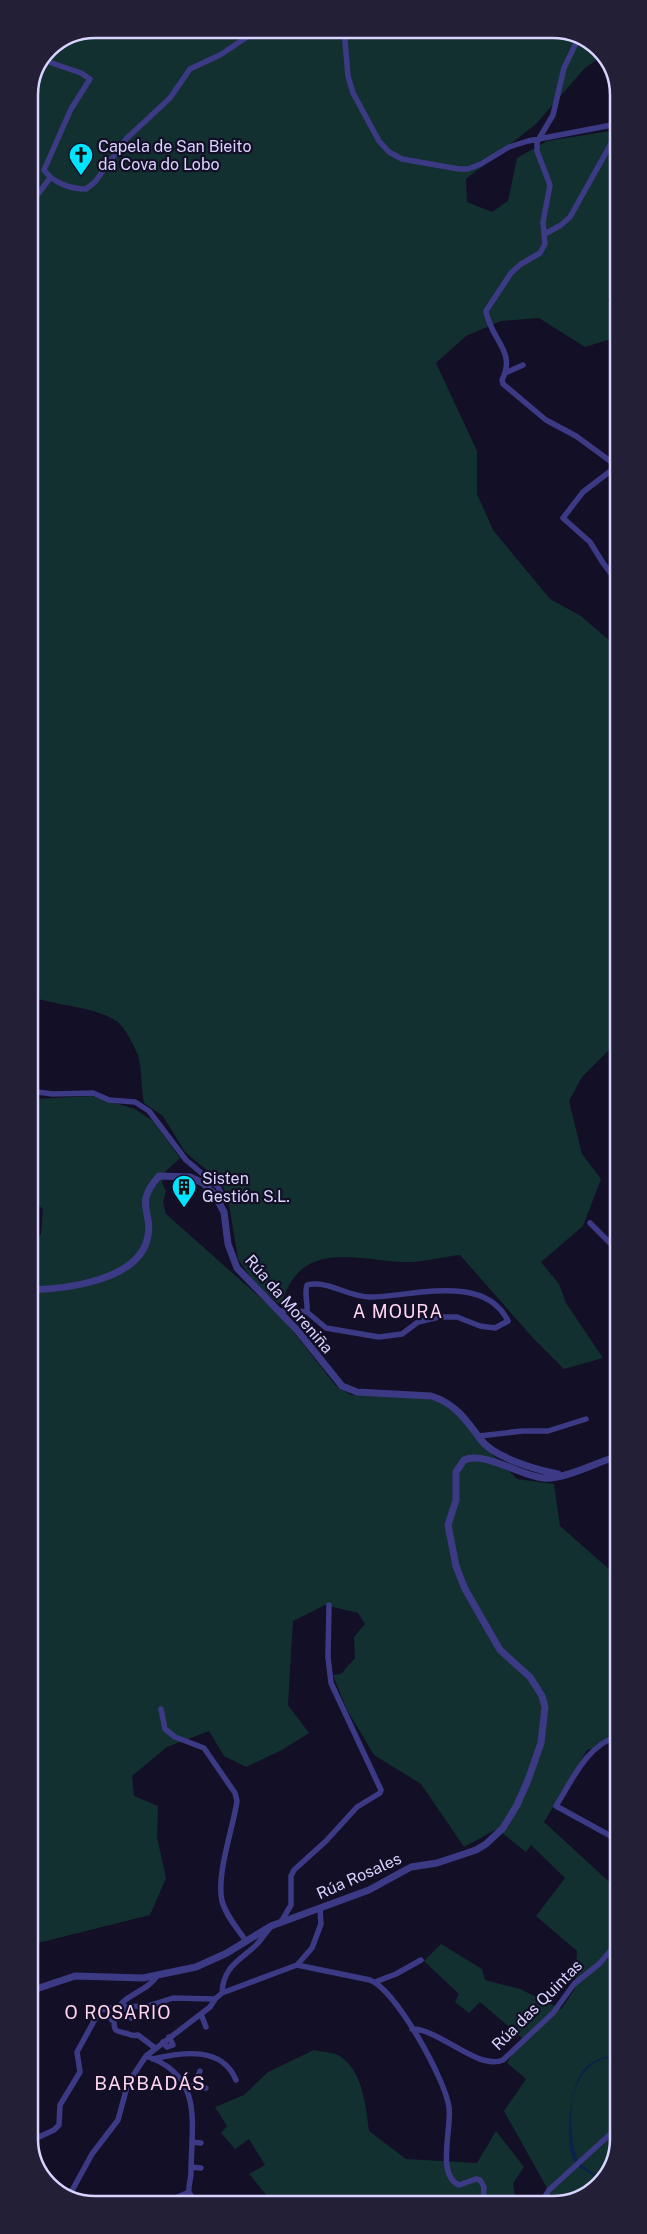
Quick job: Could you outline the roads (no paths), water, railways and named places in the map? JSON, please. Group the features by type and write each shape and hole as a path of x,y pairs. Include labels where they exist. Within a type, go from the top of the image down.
{"street":[{"path":"48,62 86,75 90,81 71,109 44,170 50,178 71,187 89,188 126,140 170,98 190,69 220,55 246,38"},
{"path":"345,38 348,76 353,93 374,134 395,156 408,161 464,170 481,164 509,147 540,138 610,125"},
{"path":"575,43 564,68 553,115 537,142 537,151 550,185 543,222 545,244 540,253 516,268 486,311 492,332 507,357 502,380 503,384 546,420 576,436 610,461"},
{"path":"544,234 570,217 610,146"},
{"path":"38,195 50,178"},
{"path":"505,373 523,365"},
{"path":"610,471 583,492 563,519 590,542 610,572"},
{"path":"38,1092 53,1094 93,1093 109,1100 135,1102 142,1106 162,1126 186,1160 218,1186 221,1193 221,1204"},
{"path":"38,1290 55,1290 107,1277 128,1267 139,1257 148,1240 145,1203 147,1189 159,1176 190,1177 202,1183 221,1204"},
{"name":"Rúa da Moreniña","path":"221,1204 224,1212 228,1244 236,1268 280,1312 342,1386 357,1392 439,1398 460,1412 492,1449 509,1458 546,1472 563,1475"},
{"path":"590,1222 610,1243"},
{"path":"280,1312 287,1310 306,1312 326,1328 379,1337 402,1334 418,1322 439,1317 457,1317 480,1326 495,1328 508,1321 504,1312 488,1300 460,1291 432,1290 369,1297 317,1283 307,1285 305,1292 308,1303 306,1312"},
{"path":"479,1436 522,1431 548,1432 586,1419"},
{"name":"Rúa Rosales","path":"38,1988 80,1975 129,1979 157,1976 196,1967 211,1961 271,1926 369,1890 411,1867 437,1863 476,1850 486,1844 503,1828 517,1805 528,1780 541,1743 545,1708 537,1686 524,1670 500,1650 465,1589 456,1566 448,1525 456,1500 456,1472 464,1460 478,1457 526,1475 546,1478 563,1475 610,1459"},
{"path":"281,1922 291,1904 294,1870 326,1841 357,1807 380,1793 381,1790 331,1683 328,1656 329,1605"},
{"path":"161,1709 164,1729 175,1737 204,1748 235,1793 237,1801 226,1849 221,1892 226,1912 246,1941"},
{"path":"610,1738 591,1752 556,1806 610,1836"},
{"path":"72,2191 92,2154 118,2120 128,2083 146,2056 201,2014 222,1993 297,1965 312,1948 321,1924 320,1908"},
{"path":"222,1993 224,1978 230,1967 255,1946 271,1926"},
{"name":"Rúa das Quintas","path":"412,2029 427,2031 485,2061 497,2063 503,2060 553,2012 574,1984 599,1964 610,1951"},
{"path":"375,1982 396,1974 421,1960"},
{"path":"297,1965 375,1982 393,2000 412,2029 444,2090 450,2120 446,2164 450,2178 459,2185 476,2179 480,2180 484,2187 483,2196"},
{"path":"131,2018 122,2007 122,2002 147,1986 157,1976"},
{"path":"38,2137 54,2130 59,2125 60,2105 80,2072 77,2052 100,2010 148,2006 174,1998 215,1999"},
{"path":"110,2008 110,2018 114,2022 114,2028 117,2032 131,2036 138,2035 155,2048"},
{"path":"201,2014 206,2027"},
{"path":"153,2059 190,2052 197,2053 225,2062 236,2080"},
{"path":"146,2056 180,2077 193,2112 189,2192 192,2196"},
{"path":"193,2087 200,2071"},
{"path":"185,2088 206,2088"},
{"path":"545,2196 549,2190 610,2134"},
{"path":"192,2142 201,2144"},
{"path":"191,2167 201,2168"},
{"path":"180,2196 189,2192"}],"water":[{"path":"610,2056 610,2058 595,2063 578,2082 574,2095 571,2123 578,2162 596,2175 595,2177 577,2165 572,2157 569,2132 572,2102 579,2077 588,2065"}],"place":[{"name":"Capela de San Bieito da Cova do Lobo","path":"81,176"},
{"name":"Sisten Gestión S.L.","path":"184,1208"}],"district":[{"name":"A MOURA","path":"398,1311"},
{"name":"O ROSARIO","path":"118,2012"},
{"name":"BARBADÁS","path":"150,2083"}]}
